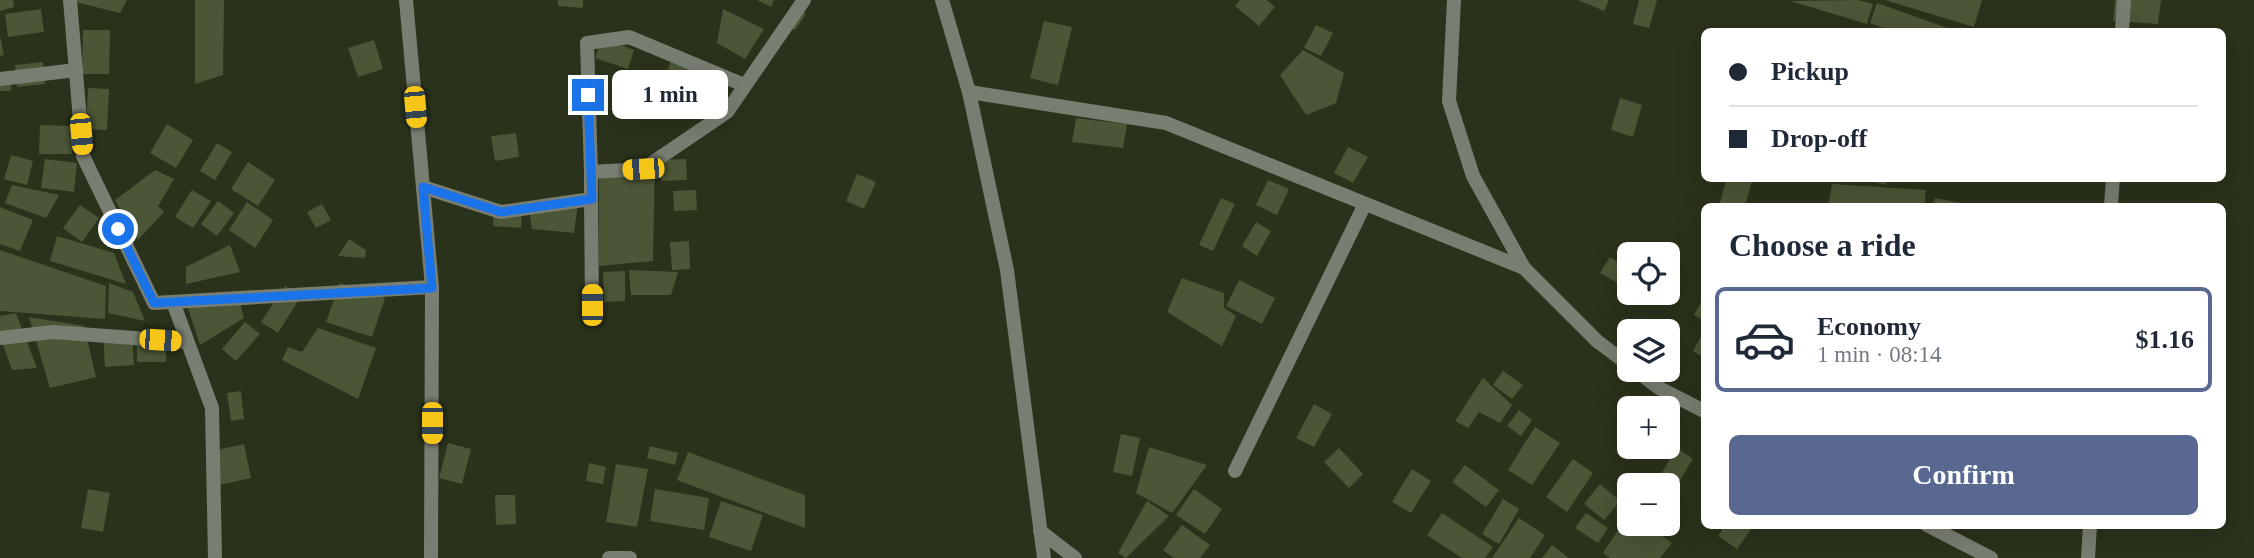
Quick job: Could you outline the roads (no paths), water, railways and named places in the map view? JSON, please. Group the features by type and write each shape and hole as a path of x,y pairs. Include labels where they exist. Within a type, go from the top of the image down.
{"street":[{"path":"70,0 83,156 154,303 432,288"},
{"path":"405,0 432,288 431,558"},
{"path":"591,172 643,169 727,112 804,0"},
{"path":"942,0 969,92 1007,270 1044,558"},
{"path":"1454,0 1449,101 1473,176 1524,268 1597,341 1617,356"},
{"path":"2122,28 2124,0"},
{"path":"592,305 587,43 629,37 744,85"},
{"path":"0,79 76,70"},
{"path":"969,92 1166,123 1524,268"},
{"path":"2112,203 2113,182"},
{"path":"423,187 501,212 592,199"},
{"path":"1235,471 1365,204"},
{"path":"173,302 212,408 215,558"},
{"path":"0,338 53,332 187,342"},
{"path":"1651,382 1701,409"},
{"path":"1935,529 1992,558"},
{"path":"2088,558 2090,529"},
{"path":"1040,531 1075,558"},
{"path":"609,558 630,558"}]}
